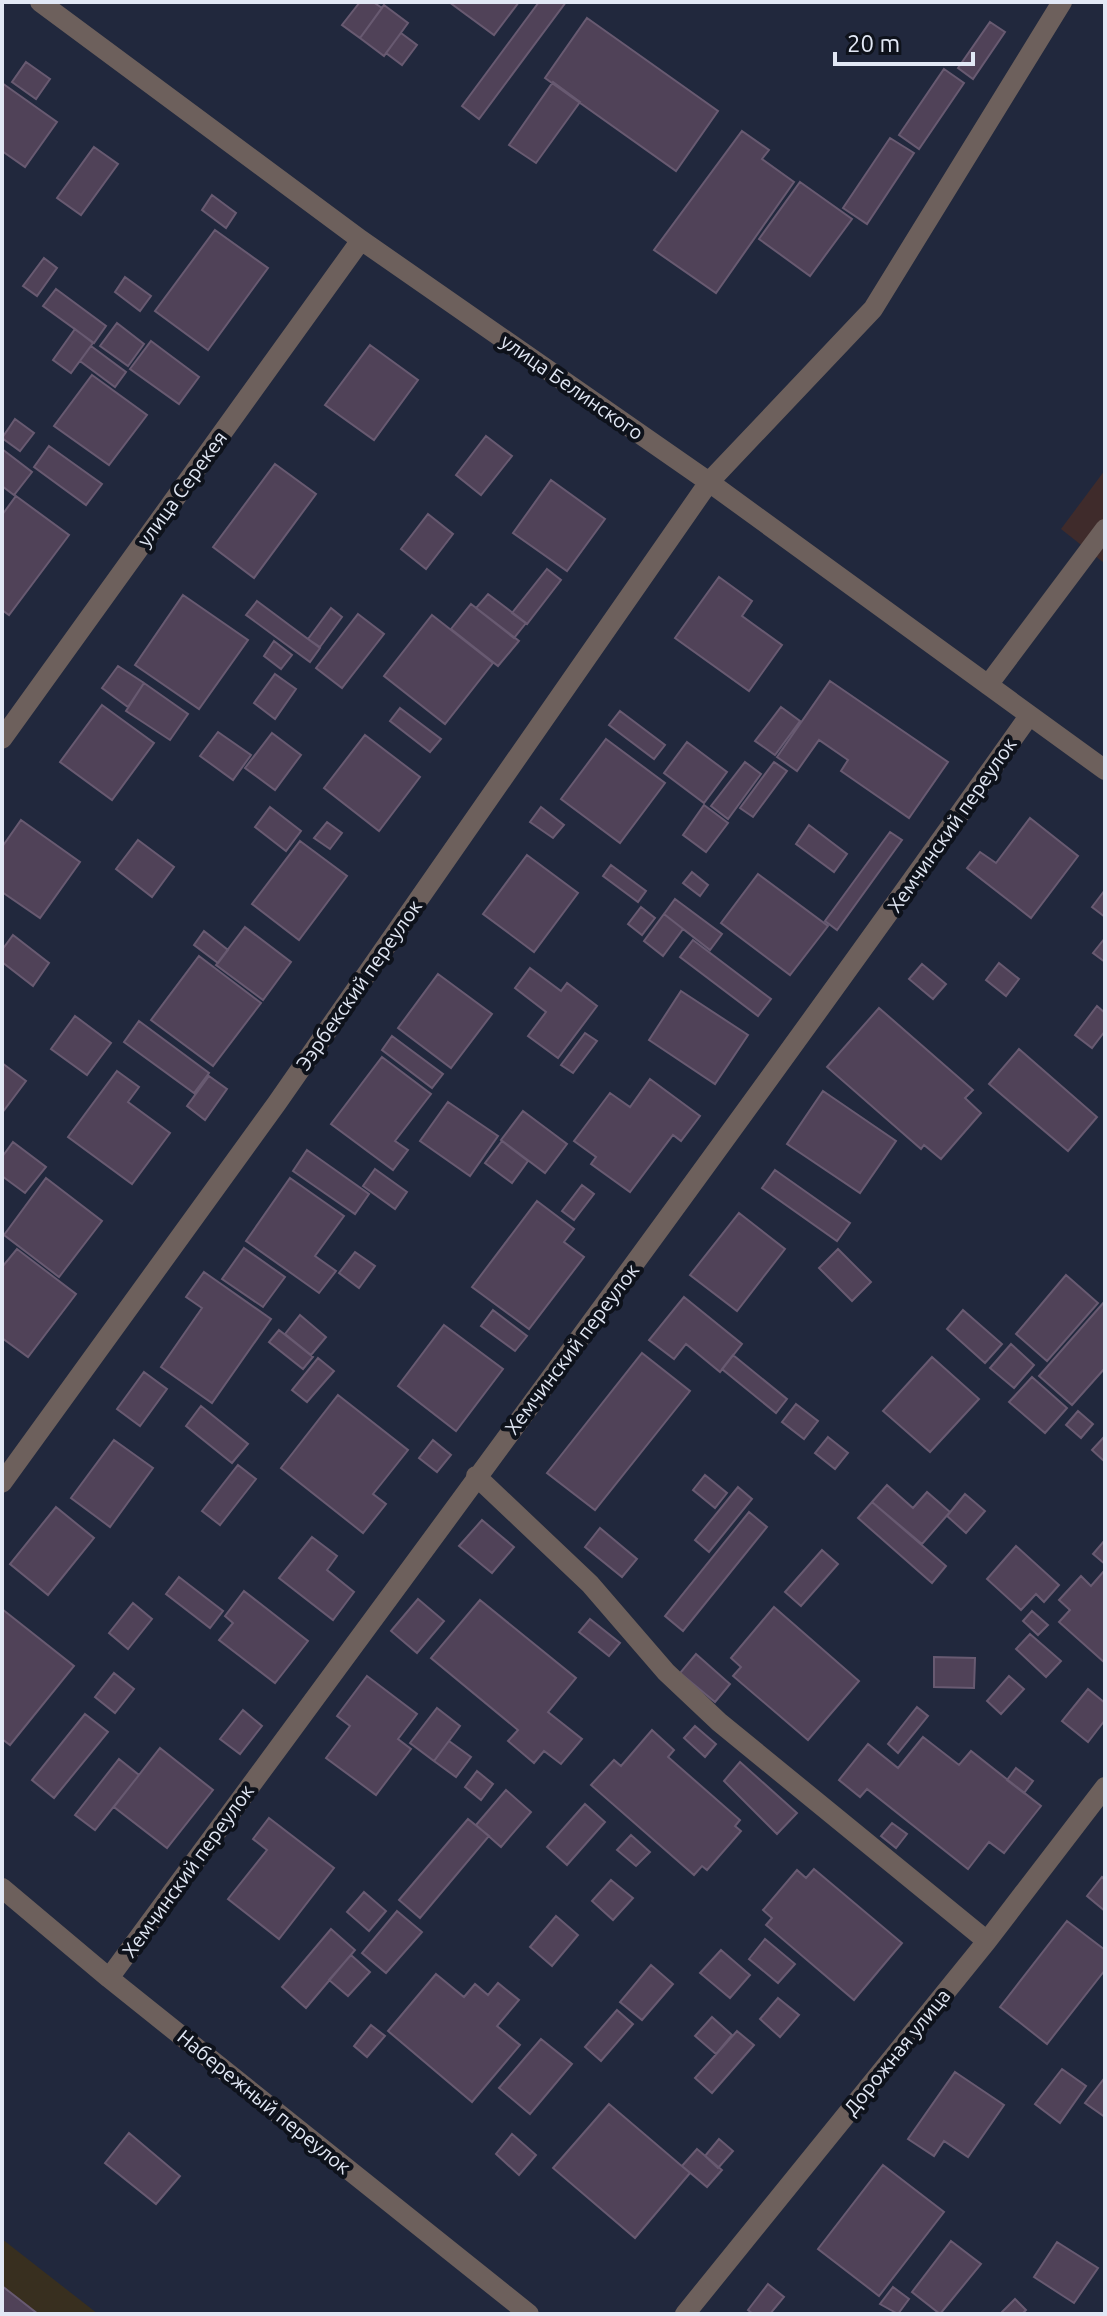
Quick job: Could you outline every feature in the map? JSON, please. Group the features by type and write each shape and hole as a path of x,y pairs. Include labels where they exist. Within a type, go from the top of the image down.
{"street":[{"name":"улица Белинского","path":"40,2 361,240 709,482 1105,770"},
{"name":"Ээрбекский переулок","path":"2,1483 277,1103 709,482 873,309 1062,2"},
{"name":"улица Серекея","path":"2,739 361,240"},
{"path":"988,685 1105,529"},
{"name":"Хемчинский переулок","path":"109,1978 699,1177 1029,716"},
{"path":"476,1476 590,1584 666,1672 719,1722 987,1941"},
{"name":"Дорожная улица","path":"685,2314 987,1941 1105,1787"},
{"name":"Набережный переулок","path":"2,1888 109,1978 529,2314"}],"shaded area":[{"path":"1105,470 1105,562 1104,563 1061,529"},
{"path":"2,2239 98,2314 2,2314"}],"building":[{"path":"360,2 373,2 382,8 360,38 342,25"},
{"path":"449,2 519,2 494,35"},
{"path":"539,2 566,2 479,119 462,106"},
{"path":"384,5 408,23 384,56 360,38"},
{"path":"587,18 718,111 676,171 545,78"},
{"path":"990,22 1005,32 973,79 958,68"},
{"path":"401,33 417,45 402,65 386,53"},
{"path":"26,62 50,79 36,99 12,82"},
{"path":"944,69 964,83 919,149 899,135"},
{"path":"553,82 580,102 536,163 509,145"},
{"path":"2,83 57,122 25,167 2,151"},
{"path":"742,131 769,150 762,159 794,182 716,293 654,250"},
{"path":"890,138 914,153 867,224 843,208"},
{"path":"94,147 118,164 81,215 57,198"},
{"path":"800,182 852,219 810,276 759,239"},
{"path":"212,195 236,213 226,228 202,210"},
{"path":"215,230 268,268 208,350 155,311"},
{"path":"44,258 57,268 37,296 23,286"},
{"path":"125,277 151,296 140,311 115,292"},
{"path":"56,289 106,326 94,343 43,306"},
{"path":"117,323 144,344 128,366 100,346"},
{"path":"75,329 93,343 71,373 53,360"},
{"path":"151,341 199,377 179,404 130,369"},
{"path":"370,345 418,380 374,440 325,405"},
{"path":"91,346 126,372 115,387 80,361"},
{"path":"92,375 147,415 109,465 54,426"},
{"path":"15,419 34,433 20,451 2,438"},
{"path":"486,436 512,456 481,495 456,475"},
{"path":"49,446 102,484 86,505 34,467"},
{"path":"2,449 32,472 14,495 2,486"},
{"path":"275,464 316,494 254,578 213,547"},
{"path":"551,480 605,519 567,571 513,533"},
{"path":"16,496 69,535 9,615 2,610 2,515"},
{"path":"428,514 453,534 426,569 401,549"},
{"path":"547,569 561,580 527,624 512,613"},
{"path":"719,577 752,601 742,616 782,645 749,691 675,638"},
{"path":"488,594 526,623 514,638 476,608"},
{"path":"183,595 248,640 199,709 135,665"},
{"path":"257,601 320,648 310,662 246,615"},
{"path":"471,604 519,641 498,666 451,629"},
{"path":"331,608 342,617 320,647 308,639"},
{"path":"358,614 384,634 342,688 316,668"},
{"path":"432,615 493,663 445,724 384,676"},
{"path":"274,641 292,655 281,669 264,656"},
{"path":"118,666 144,683 128,707 102,688"},
{"path":"275,674 296,689 275,719 254,703"},
{"path":"830,681 948,762 909,818 841,771 848,760 819,740 797,771 777,757"},
{"path":"144,683 188,714 170,740 126,711"},
{"path":"102,705 154,743 112,800 60,762"},
{"path":"781,707 800,721 775,755 755,741"},
{"path":"400,708 441,739 430,752 390,721"},
{"path":"620,711 665,745 654,759 609,725"},
{"path":"218,732 251,755 233,780 200,756"},
{"path":"272,733 301,755 275,790 245,768"},
{"path":"365,735 420,777 379,831 324,788"},
{"path":"606,739 665,783 620,843 561,799"},
{"path":"687,742 727,772 704,803 664,773"},
{"path":"745,762 761,774 728,819 711,806"},
{"path":"774,762 787,771 753,817 740,808"},
{"path":"704,805 728,823 706,852 683,835"},
{"path":"270,807 301,831 286,851 255,827"},
{"path":"541,807 564,825 553,838 530,822"},
{"path":"1030,818 1078,856 1031,918 967,868 980,852 996,863"},
{"path":"21,820 80,862 40,918 2,892 2,847"},
{"path":"327,822 342,833 330,849 314,838"},
{"path":"809,825 847,854 834,872 796,844"},
{"path":"890,832 902,840 837,930 825,921"},
{"path":"138,840 174,867 152,897 116,869"},
{"path":"300,841 347,876 299,940 252,904"},
{"path":"527,855 578,893 534,952 483,914"},
{"path":"611,865 646,891 638,902 603,876"},
{"path":"692,872 708,885 700,896 683,883"},
{"path":"758,874 828,926 790,975 721,923"},
{"path":"1105,890 1105,917 1092,907"},
{"path":"675,899 722,934 710,950 664,914"},
{"path":"641,907 655,918 642,935 628,924"},
{"path":"664,914 683,929 663,956 644,941"},
{"path":"245,927 291,962 263,1000 216,965"},
{"path":"204,931 228,950 218,963 194,945"},
{"path":"13,935 49,963 33,986 2,962 2,950"},
{"path":"1105,938 1105,962 1093,953"},
{"path":"693,940 771,999 758,1016 680,957"},
{"path":"199,956 261,1003 213,1066 151,1020"},
{"path":"999,963 1019,979 1006,996 986,980"},
{"path":"922,964 946,984 933,999 909,979"},
{"path":"530,968 561,991 567,983 597,1006 558,1058 528,1036 546,1012 515,988"},
{"path":"438,974 492,1014 451,1068 398,1028"},
{"path":"681,991 748,1035 715,1084 649,1040"},
{"path":"1097,1006 1105,1013 1105,1031 1092,1048 1075,1035"},
{"path":"879,1008 973,1090 965,1098 981,1113 941,1159 924,1145 921,1149 827,1067"},
{"path":"75,1016 111,1043 87,1075 51,1049"},
{"path":"139,1021 209,1073 194,1093 124,1042"},
{"path":"585,1033 597,1041 573,1073 561,1065"},
{"path":"392,1036 443,1074 432,1088 382,1050"},
{"path":"1019,1049 1097,1117 1068,1151 989,1084"},
{"path":"382,1057 431,1094 395,1141 408,1150 393,1170 331,1124"},
{"path":"2,1063 26,1081 2,1113"},
{"path":"117,1071 139,1087 128,1102 170,1133 132,1184 68,1137"},
{"path":"209,1076 227,1089 205,1120 187,1106"},
{"path":"650,1079 700,1116 681,1141 673,1135 630,1192 591,1164 596,1157 574,1141 610,1093 630,1107"},
{"path":"823,1091 896,1141 860,1193 787,1144"},
{"path":"448,1102 498,1136 470,1176 420,1141"},
{"path":"523,1111 567,1144 545,1173 501,1140"},
{"path":"502,1141 528,1161 512,1183 485,1163"},
{"path":"13,1142 46,1167 25,1193 2,1176 2,1157"},
{"path":"307,1150 369,1194 355,1214 293,1171"},
{"path":"375,1169 407,1192 395,1209 363,1186"},
{"path":"775,1170 850,1223 837,1241 762,1188"},
{"path":"46,1178 102,1221 59,1277 4,1235"},
{"path":"290,1178 344,1216 315,1256 336,1271 319,1293 246,1241"},
{"path":"582,1185 594,1194 574,1220 562,1211"},
{"path":"537,1201 574,1229 564,1242 584,1257 529,1329 472,1287"},
{"path":"739,1213 785,1249 737,1311 690,1275"},
{"path":"244,1248 285,1277 263,1307 222,1279"},
{"path":"17,1249 76,1294 28,1357 2,1338 2,1267"},
{"path":"838,1249 871,1282 852,1301 819,1268"},
{"path":"355,1252 375,1266 359,1288 339,1273"},
{"path":"204,1272 271,1319 212,1403 161,1367 202,1308 186,1297"},
{"path":"1066,1275 1098,1303 1047,1361 1016,1334"},
{"path":"684,1297 742,1344 720,1372 686,1344 674,1359 649,1340"},
{"path":"1105,1301 1105,1368 1072,1405 1039,1376"},
{"path":"493,1310 527,1336 515,1351 481,1326"},
{"path":"963,1310 1002,1344 985,1363 947,1329"},
{"path":"300,1315 326,1337 311,1355 285,1334"},
{"path":"444,1325 503,1369 456,1431 398,1386"},
{"path":"279,1330 313,1357 303,1369 269,1342"},
{"path":"1011,1344 1034,1365 1014,1388 990,1368"},
{"path":"642,1353 690,1391 595,1510 547,1473"},
{"path":"733,1355 787,1399 776,1413 722,1369"},
{"path":"932,1357 979,1399 930,1452 883,1411"},
{"path":"318,1358 334,1371 307,1402 292,1390"},
{"path":"144,1372 167,1389 140,1426 117,1409"},
{"path":"1032,1377 1067,1408 1045,1433 1009,1402"},
{"path":"338,1395 408,1450 373,1494 386,1504 363,1533 281,1468"},
{"path":"796,1404 818,1421 804,1439 782,1422"},
{"path":"201,1406 248,1444 232,1463 186,1426"},
{"path":"1078,1411 1093,1424 1081,1438 1066,1425"},
{"path":"828,1437 848,1453 835,1469 815,1453"},
{"path":"1105,1438 1105,1462 1092,1450"},
{"path":"114,1440 153,1468 110,1527 71,1498"},
{"path":"433,1440 451,1455 437,1472 419,1458"},
{"path":"238,1465 256,1479 220,1525 202,1511"},
{"path":"705,1475 727,1493 715,1508 693,1490"},
{"path":"887,1485 913,1508 927,1492 950,1512 922,1544 872,1502"},
{"path":"738,1487 752,1499 709,1552 695,1540"},
{"path":"965,1494 985,1511 966,1533 947,1516"},
{"path":"872,1502 946,1566 932,1583 858,1518"},
{"path":"56,1507 94,1538 48,1595 10,1564"},
{"path":"749,1512 767,1527 683,1631 665,1616"},
{"path":"482,1520 514,1547 492,1573 459,1546"},
{"path":"600,1528 637,1559 622,1577 585,1547"},
{"path":"312,1537 337,1556 327,1570 354,1592 333,1620 279,1578"},
{"path":"1105,1540 1105,1564 1093,1554"},
{"path":"1016,1546 1059,1585 1044,1602 1036,1594 1021,1610 987,1579"},
{"path":"822,1550 838,1564 801,1606 785,1592"},
{"path":"1104,1571 1105,1663 1059,1622 1070,1610 1059,1600 1081,1576 1091,1586"},
{"path":"179,1577 223,1611 210,1628 166,1594"},
{"path":"244,1591 308,1641 275,1683 219,1640 233,1623 225,1616"},
{"path":"418,1599 444,1621 417,1653 391,1631"},
{"path":"480,1600 576,1678 548,1712 582,1739 561,1764 544,1751 534,1763 508,1741 518,1730 431,1658"},
{"path":"133,1603 152,1619 128,1649 109,1633"},
{"path":"774,1607 859,1681 808,1740 733,1676 741,1667 731,1658"},
{"path":"2,1609 74,1666 10,1745 2,1739"},
{"path":"1032,1611 1048,1625 1038,1635 1023,1621"},
{"path":"590,1619 620,1643 609,1656 579,1632"},
{"path":"1030,1634 1061,1661 1046,1677 1016,1649"},
{"path":"696,1654 730,1684 715,1702 680,1673"},
{"path":"934,1657 975,1658 974,1688 934,1687"},
{"path":"114,1673 134,1689 115,1713 95,1697"},
{"path":"367,1676 417,1714 398,1739 411,1749 376,1795 326,1758 350,1726 337,1716"},
{"path":"1009,1676 1024,1689 1001,1714 987,1701"},
{"path":"1088,1689 1105,1703 1105,1720 1088,1742 1062,1721"},
{"path":"917,1707 928,1716 898,1753 888,1744"},
{"path":"437,1708 460,1726 434,1761 410,1743"},
{"path":"243,1710 262,1726 240,1754 220,1739"},
{"path":"85,1714 108,1732 54,1798 32,1780"},
{"path":"695,1726 716,1744 705,1757 684,1738"},
{"path":"652,1730 674,1750 668,1757 740,1820 735,1826 741,1831 707,1870 702,1866 694,1875 591,1785 614,1760 621,1766"},
{"path":"923,1737 959,1765 971,1751 1041,1806 1004,1853 989,1842 968,1869 867,1789 860,1797 839,1780 868,1744 898,1768"},
{"path":"449,1741 471,1757 456,1777 434,1761"},
{"path":"160,1748 213,1790 167,1848 114,1807"},
{"path":"119,1759 139,1775 95,1830 75,1815"},
{"path":"740,1762 797,1813 777,1834 724,1781"},
{"path":"1016,1768 1033,1781 1024,1793 1007,1780"},
{"path":"477,1771 493,1784 481,1800 465,1787"},
{"path":"506,1790 531,1812 501,1847 476,1825"},
{"path":"585,1804 605,1822 567,1865 547,1847"},
{"path":"269,1818 334,1868 279,1939 228,1899 267,1850 253,1839"},
{"path":"468,1819 489,1836 420,1918 399,1900"},
{"path":"892,1823 907,1834 896,1848 881,1836"},
{"path":"631,1835 650,1852 636,1866 617,1850"},
{"path":"814,1869 902,1943 854,2000 766,1925 772,1918 763,1910 797,1870 806,1878"},
{"path":"1102,1877 1105,1880 1105,1911 1087,1896"},
{"path":"611,1880 633,1898 613,1920 592,1901"},
{"path":"364,1892 386,1911 369,1931 347,1912"},
{"path":"397,1911 422,1932 386,1973 362,1953"},
{"path":"556,1916 578,1935 552,1966 530,1947"},
{"path":"1067,1921 1105,1950 1105,1970 1047,2044 1000,2007"},
{"path":"331,1929 355,1950 306,2008 282,1987"},
{"path":"765,1939 795,1964 778,1983 749,1959"},
{"path":"721,1950 750,1975 730,1998 700,1973"},
{"path":"351,1955 370,1972 348,1996 329,1980"},
{"path":"651,1965 673,1984 642,2020 620,2002"},
{"path":"436,1974 464,1997 475,1984 488,1995 498,1983 519,2000 497,2026 520,2045 472,2102 388,2031"},
{"path":"778,1998 799,2015 780,2037 760,2019"},
{"path":"617,2010 633,2024 601,2061 585,2047"},
{"path":"712,2017 732,2035 716,2054 695,2036"},
{"path":"371,2025 385,2036 367,2057 354,2046"},
{"path":"737,2031 754,2045 712,2093 695,2078"},
{"path":"541,2039 572,2064 530,2114 499,2088"},
{"path":"1062,2069 1086,2086 1060,2123 1035,2104"},
{"path":"955,2072 1004,2105 968,2157 944,2141 934,2156 908,2139"},
{"path":"1103,2080 1105,2082 1105,2117 1085,2103"},
{"path":"609,2104 690,2173 635,2238 553,2168"},
{"path":"129,2133 180,2176 156,2204 105,2163"},
{"path":"512,2134 536,2155 519,2175 496,2154"},
{"path":"719,2139 733,2151 718,2168 705,2156"},
{"path":"697,2149 722,2170 707,2187 682,2166"},
{"path":"883,2165 944,2212 879,2296 818,2249"},
{"path":"951,2241 981,2264 940,2314 912,2292"},
{"path":"1057,2242 1098,2268 1074,2303 1034,2277"},
{"path":"768,2284 784,2297 770,2314 753,2314 748,2310"},
{"path":"2,2286 38,2314 2,2314"},
{"path":"893,2287 909,2299 898,2314 880,2304"},
{"path":"1015,2299 1026,2310 1022,2314 1000,2314"}]}
